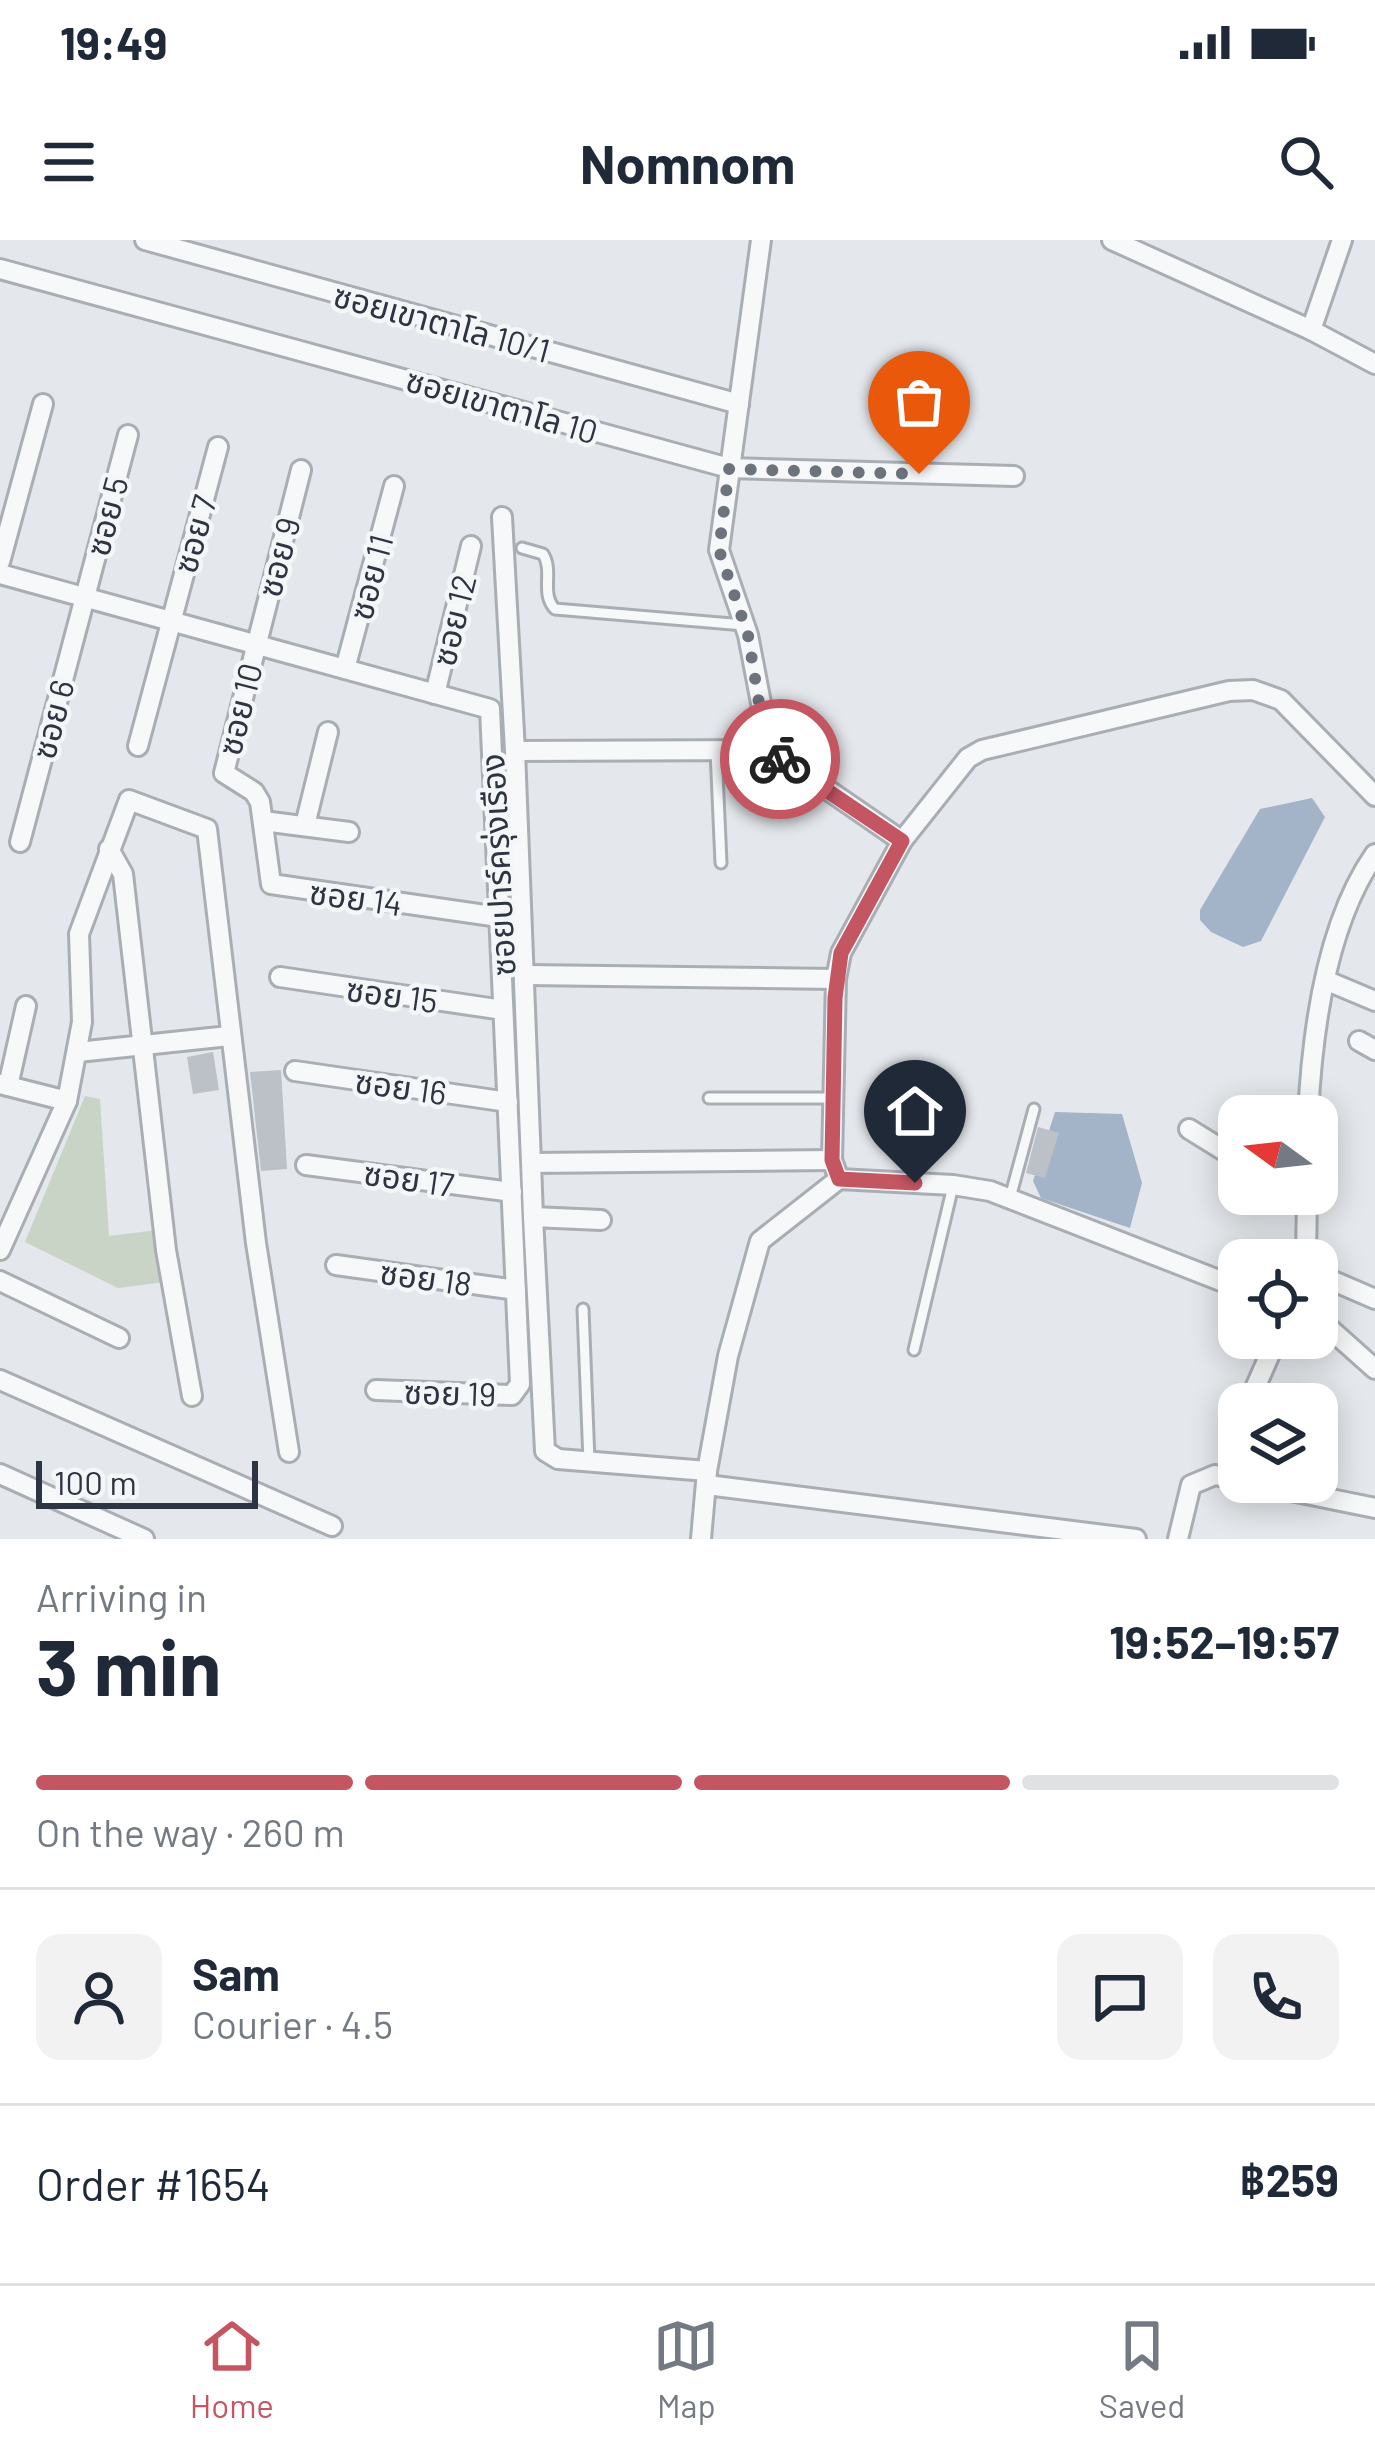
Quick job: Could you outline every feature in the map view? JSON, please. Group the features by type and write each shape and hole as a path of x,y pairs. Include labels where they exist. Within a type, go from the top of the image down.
{"street":[{"name":"ซอยเขาตาโล 10/1","path":"145,240 739,404"},
{"path":"761,240 719,550 744,625 770,750"},
{"path":"1112,240 1375,364"},
{"path":"1311,330 1342,240"},
{"name":"ซอยเขาตาโล 10","path":"0,268 729,469 1014,476"},
{"path":"0,562 43,404"},
{"name":"ซอย 5","path":"84,597 128,435"},
{"name":"ซอย 7","path":"138,746 218,447"},
{"name":"ซอย 9","path":"255,644 301,470"},
{"name":"ซอย 11","path":"345,669 394,485"},
{"path":"502,517 544,1451 558,1459 707,1478 1018,1532 1136,1539"},
{"name":"ซอย 12","path":"435,694 471,546"},
{"name":"ซอยปาร์ครุ่งเรือง","path":"0,574 490,709 520,1384"},
{"name":"ซอย 6","path":"20,842 84,597"},
{"name":"ซอย 10","path":"224,773 255,644"},
{"path":"701,1539 728,1356 760,1241 836,1169 832,1098 841,953 902,841 968,758 982,750 1229,691 1253,690 1281,700 1375,796"},
{"path":"305,825 328,732"},
{"path":"515,751 770,750 902,841"},
{"name":"ซอย 14","path":"224,773 254,792 271,884 499,917"},
{"path":"0,1250 67,1101 82,1022 79,934 129,800 207,829 229,1036 289,1452"},
{"path":"263,821 349,832"},
{"path":"109,849 123,874 166,1250 192,1396"},
{"path":"1309,1095 1311,1053 1325,980 1349,907 1375,854"},
{"path":"526,975 836,979"},
{"name":"ซอย 15","path":"280,977 503,1010"},
{"path":"1325,980 1375,1001"},
{"path":"26,1006 4,1085 67,1101"},
{"path":"78,1052 229,1036"},
{"name":"ซอย 16","path":"295,1071 508,1102"},
{"path":"1189,1129 1218,1147"},
{"path":"531,1162 836,1169 953,1185 1010,1198 1218,1280"},
{"name":"ซอย 17","path":"306,1165 512,1192"},
{"path":"532,1217 601,1220"},
{"name":"ซอย 18","path":"336,1265 516,1290"},
{"path":"0,1281 119,1338"},
{"path":"1338,1283 1375,1299"},
{"path":"1338,1336 1375,1369"},
{"path":"0,1380 332,1526"},
{"name":"ซอย 19","path":"376,1390 512,1395 520,1384"},
{"path":"0,1474 144,1539"},
{"path":"1178,1539 1191,1485 1218,1476"},
{"path":"1338,1500 1375,1508"}],"lane":[{"path":"522,548 543,554 547,561 548,596 555,609 744,625"},
{"path":"716,750 721,863"},
{"path":"710,1098 832,1098"},
{"path":"1010,1198 1034,1109"},
{"path":"914,1350 953,1185"},
{"path":"584,1309 589,1461"}],"green space":[{"path":"85,1096 100,1099 109,1236 157,1230 165,1282 118,1288 25,1242"}],"water":[{"path":"1312,798 1325,817 1261,941 1243,947 1211,932 1200,920 1200,910 1260,809"},
{"path":"1055,1112 1122,1114 1142,1183 1130,1228 1041,1198 1033,1181"}],"building":[{"path":"213,1052 219,1090 193,1094 187,1057"},
{"path":"281,1070 287,1169 261,1171 250,1072"},
{"path":"1038,1127 1059,1133 1045,1178 1026,1173"}],"way so far":[{"path":"780,759 764,734 748,635 719,550 729,469 919,474"}],"route":[{"path":"780,759 902,841 841,953 835,998 832,1160 839,1179 915,1183"}]}
